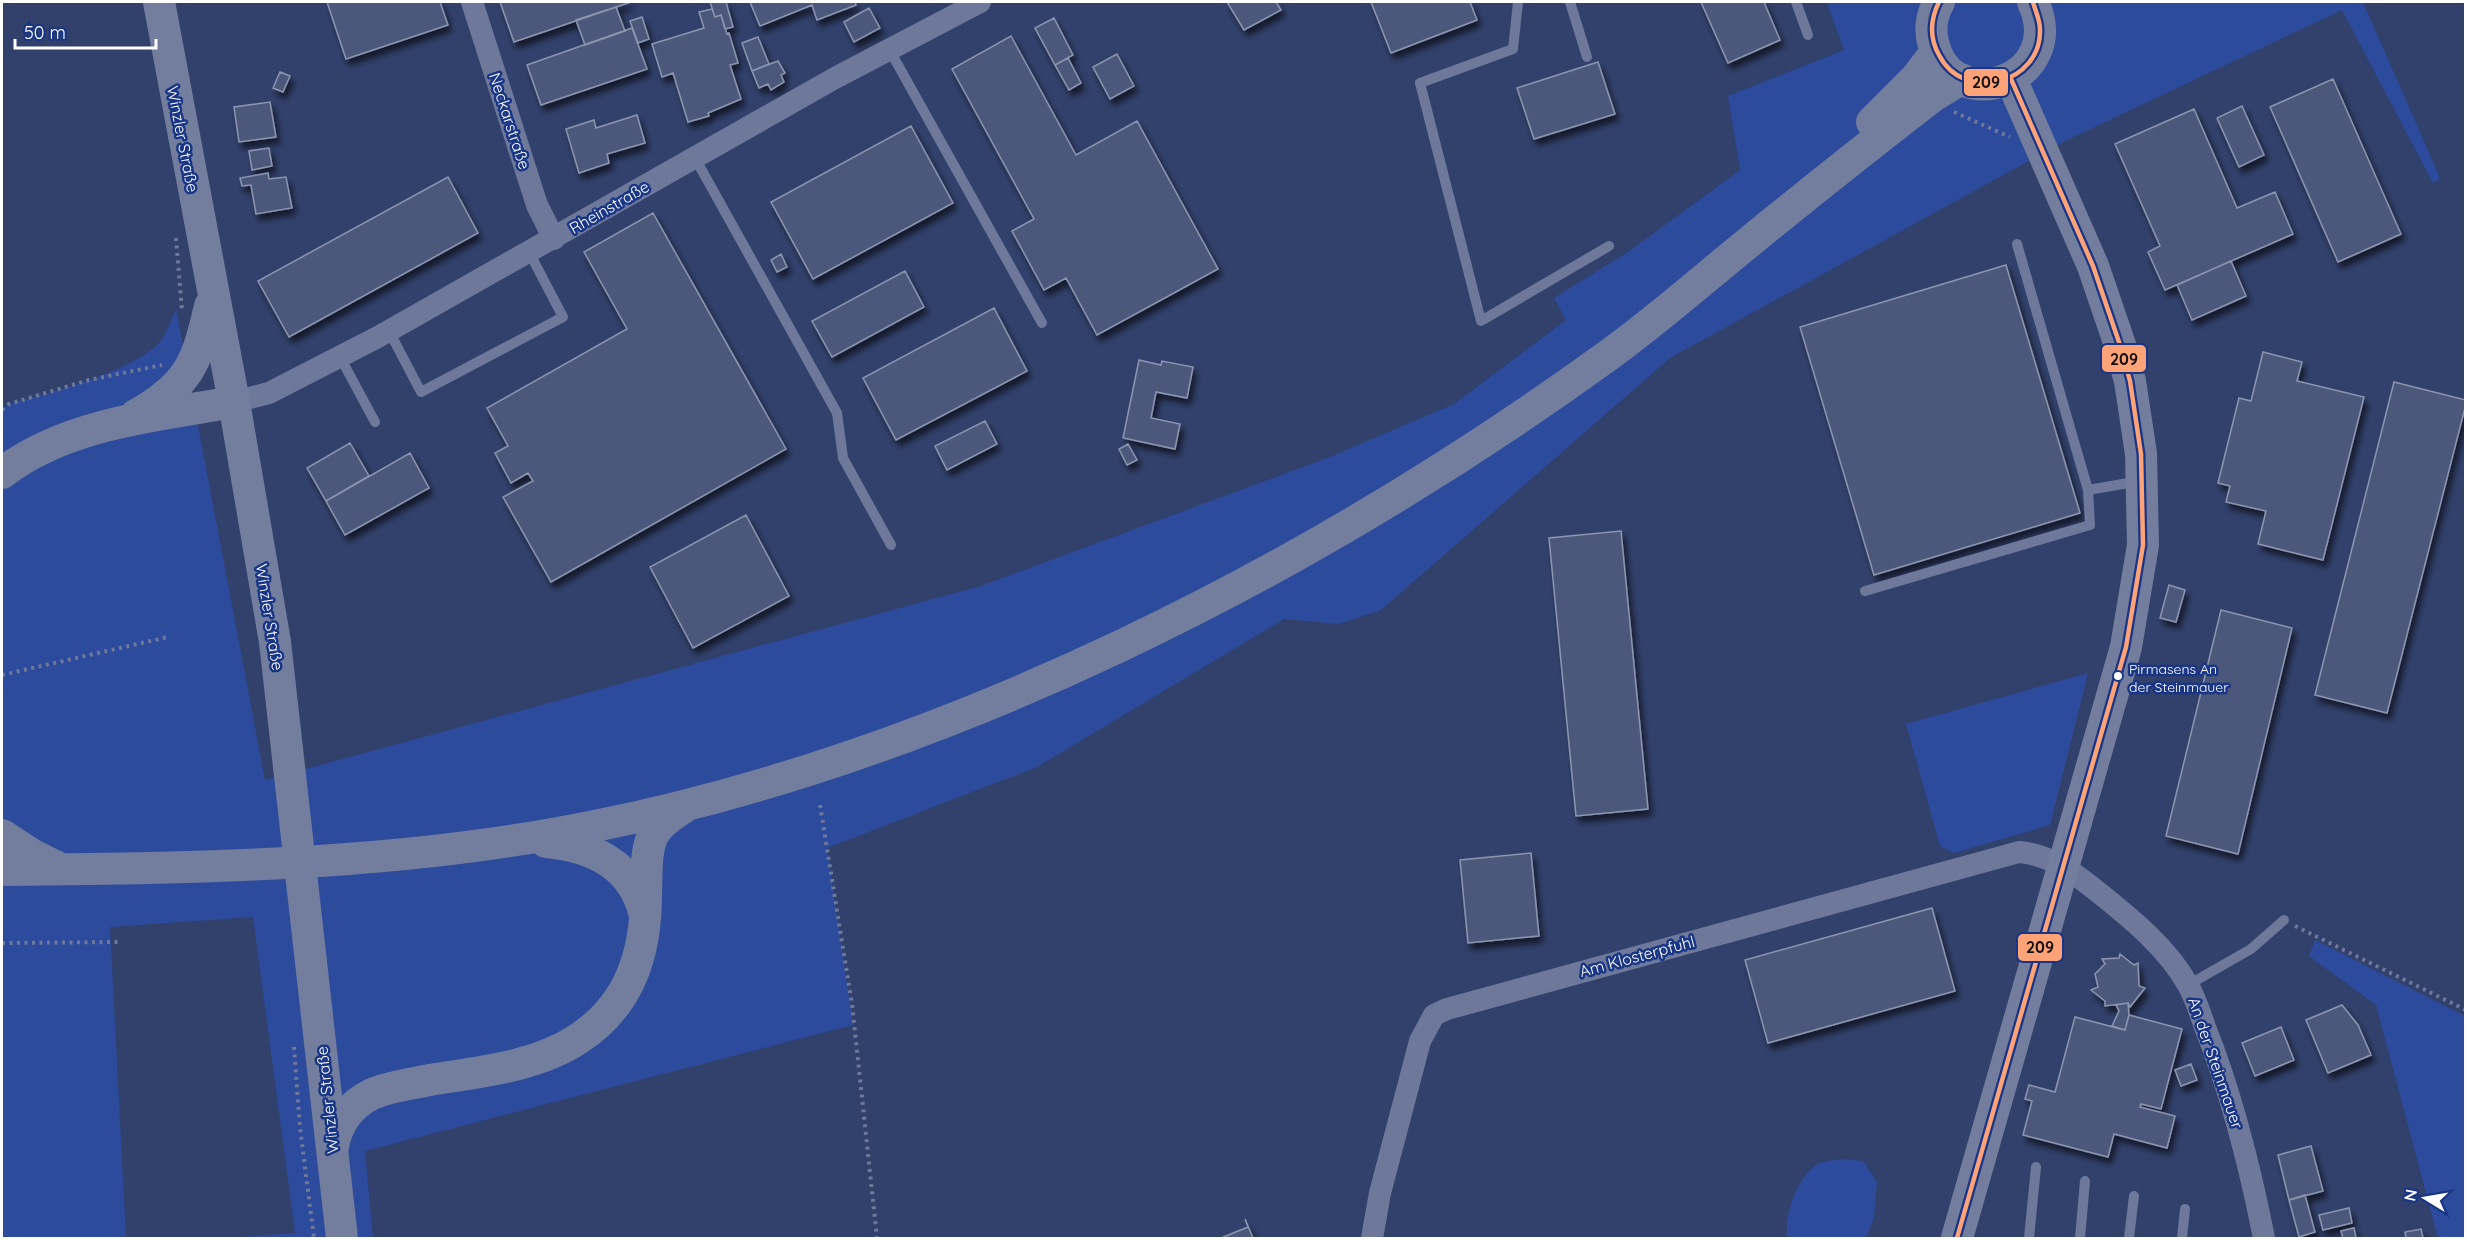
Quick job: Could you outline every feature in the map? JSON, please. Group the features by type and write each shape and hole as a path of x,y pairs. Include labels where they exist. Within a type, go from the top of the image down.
{"main road":[{"name":"Winzler Straße","path":"159,2 234,402 275,642 342,1239"},
{"path":"1939,2 1931,23 1935,52 1946,68 1962,79 1978,85 1995,84 2011,79 2026,68 2037,52 2041,34 2040,16 2033,2"},
{"path":"1754,238 1916,78 1935,52"},
{"path":"2,870 62,870 362,859 494,843 589,828 687,804 847,758 990,702 1157,627 1296,556 1460,458 1612,353 1933,96 1962,79"},
{"path":"1958,1239 2126,647 2143,545 2142,480 2136,416 2120,345 2093,266 2011,79"},
{"path":"128,420 176,387 195,363 213,293"},
{"path":"2,473 25,455 52,442 128,420 234,402"},
{"path":"332,1150 338,1126 344,1116 372,1094 395,1086 518,1064 552,1053 575,1041 607,1016 632,981 640,957 646,919 647,871 652,836 658,827 687,804"},
{"path":"2,835 62,870"},
{"path":"494,843 566,844 594,851 618,869 632,886 642,902 646,919"},
{"path":"322,1055 334,1069 359,1083 395,1086"}],"street":[{"name":"Neckarstraße","path":"472,2 537,204 554,238"},
{"name":"Rheinstraße","path":"234,402 269,393 389,331 889,49 980,2"},
{"name":"Am Klosterpfuhl","path":"1367,1237 1420,1041 1434,1016 1447,1009 2006,854 2036,854 2064,867"},
{"name":"An der Steinmauer","path":"2064,867 2133,921 2166,954 2188,985 2224,1080 2243,1145 2264,1239"}],"lane":[{"path":"1518,2 1513,49 1420,83 1481,321 1609,246"},
{"path":"1570,2 1587,57"},
{"path":"1796,2 1808,34"},
{"path":"889,49 1042,323"},
{"path":"695,158 837,413 843,458 891,545"},
{"path":"1864,591 2090,525 2088,490 2017,244"},
{"path":"389,331 421,392 563,317 530,252"},
{"path":"340,357 375,422"},
{"path":"2088,490 2142,480"},
{"path":"2188,985 2251,950 2284,921"},
{"path":"2029,1239 2036,1167"},
{"path":"2080,1239 2085,1181"},
{"path":"2129,1239 2134,1196"},
{"path":"2182,1239 2185,1209"}],"path":[{"path":"2,410 9,404 89,380 167,363"},
{"path":"2,675 168,637"},
{"path":"820,805 852,1004 878,1239"},
{"path":"2284,921 2466,1010"},
{"path":"2,942 122,942"}],"shaded area":[{"path":"1827,2 2363,2 2440,178 2433,183 2342,10 2067,140 1670,358 1381,610 1339,624 1284,619 1037,767 827,848 853,1025 365,1151 373,1238 224,1238 295,1233 253,917 110,927 126,1238 2,1238 2,410 9,404 92,379 134,361 151,351 162,339 176,309 265,780 981,586 1330,457 1454,404 1566,320 1554,298 1631,250 1740,170 1728,96 1844,50"},
{"path":"2088,673 2050,825 1954,853 1940,846 1906,724"},
{"path":"2315,940 2465,1016 2465,1238 2438,1238 2376,1005 2309,956"},
{"path":"1842,1159 1863,1161 1877,1182 1874,1217 1866,1238 1787,1238 1790,1209 1802,1180 1818,1164"}],"building":[{"path":"327,2 440,2 448,25 346,59"},
{"path":"500,2 631,2 514,42"},
{"path":"710,2 726,2 733,27 725,29 721,15 715,17"},
{"path":"750,2 855,2 856,5 817,20 812,5 760,26"},
{"path":"1227,2 1276,2 1281,10 1244,30"},
{"path":"1371,2 1470,2 1477,20 1391,53"},
{"path":"1701,2 1764,2 1780,40 1728,63"},
{"path":"616,7 625,31 585,45 576,20"},
{"path":"869,8 880,28 854,42 844,22"},
{"path":"712,9 715,17 721,15 727,34 729,33 738,63 730,65 741,99 708,113 709,116 688,122 673,73 662,77 652,44 704,28 699,12"},
{"path":"642,17 649,39 638,43 630,21"},
{"path":"1054,18 1073,55 1055,65 1035,28"},
{"path":"632,28 647,69 541,105 527,65"},
{"path":"1011,36 1076,155 1137,121 1218,269 1097,335 1066,278 1044,290 1012,231 1034,219 952,69"},
{"path":"758,37 769,64 752,71 742,43"},
{"path":"1117,54 1134,86 1110,99 1093,67"},
{"path":"1068,58 1081,83 1069,90 1055,65"},
{"path":"778,61 785,73 781,75 784,82 771,90 768,84 759,88 752,71"},
{"path":"1598,62 1615,114 1534,139 1517,88"},
{"path":"280,72 290,76 283,92 273,88"},
{"path":"2333,79 2401,234 2338,262 2270,107"},
{"path":"270,102 276,137 239,142 234,107"},
{"path":"2242,106 2264,155 2239,167 2217,118"},
{"path":"2194,109 2237,208 2275,192 2293,234 2165,290 2148,252 2160,246 2115,144"},
{"path":"637,115 645,143 607,154 609,163 579,173 566,129 594,120 596,128"},
{"path":"911,126 953,203 813,279 771,202"},
{"path":"269,148 272,166 252,170 249,151"},
{"path":"268,173 269,179 286,177 292,208 256,214 251,185 242,186 240,178"},
{"path":"448,177 478,233 289,337 258,281"},
{"path":"653,213 786,449 551,582 503,497 533,481 528,473 511,483 495,453 508,446 487,408 627,329 584,252"},
{"path":"781,254 787,267 777,272 771,260"},
{"path":"2231,261 2246,296 2192,320 2177,285"},
{"path":"2006,265 2080,513 1874,575 1800,327"},
{"path":"905,271 924,307 832,357 812,321"},
{"path":"994,308 1027,371 896,440 863,378"},
{"path":"2263,352 2302,362 2297,381 2364,397 2323,560 2258,544 2266,511 2226,502 2230,486 2218,483 2239,398 2251,401"},
{"path":"1139,360 1161,365 1162,361 1193,367 1187,398 1156,392 1151,418 1180,424 1175,449 1123,438"},
{"path":"2394,382 2466,400 2466,404 2387,713 2315,695"},
{"path":"985,421 997,444 947,470 935,446"},
{"path":"350,443 369,476 326,501 307,468"},
{"path":"1128,444 1137,460 1127,465 1119,449"},
{"path":"410,453 429,488 345,535 326,501"},
{"path":"746,515 789,596 693,648 650,567"},
{"path":"1621,531 1648,809 1576,816 1549,538"},
{"path":"2169,585 2185,590 2176,622 2160,618"},
{"path":"2221,610 2292,628 2238,854 2166,836"},
{"path":"1531,853 1539,936 1468,943 1460,860"},
{"path":"1932,908 1955,991 1768,1043 1745,960"},
{"path":"2120,954 2134,965 2138,963 2139,986 2145,988 2130,1007 2128,1003 2105,1006 2105,1001 2091,990 2098,987 2095,974 2105,964 2102,959 2119,958"},
{"path":"2128,1003 2129,1015 2125,1030 2112,1026 2119,1011 2116,1005"},
{"path":"2342,1005 2358,1025 2371,1055 2328,1073 2306,1020"},
{"path":"2129,1015 2182,1029 2161,1109 2141,1104 2140,1107 2175,1116 2167,1148 2114,1134 2108,1157 2023,1135 2032,1101 2025,1099 2029,1085 2055,1092 2075,1017 2125,1030"},
{"path":"2281,1027 2294,1060 2255,1076 2242,1043"},
{"path":"2191,1064 2197,1080 2181,1086 2175,1070"},
{"path":"2311,1146 2323,1191 2289,1200 2278,1155"},
{"path":"2305,1195 2315,1232 2299,1237 2289,1200"},
{"path":"2349,1208 2352,1223 2323,1230 2319,1215"},
{"path":"1245,1219 1253,1238 1221,1238 1248,1227"},
{"path":"2354,1228 2356,1238 2343,1238 2341,1231"},
{"path":"2421,1229 2423,1238 2406,1238 2405,1232"}],"transit line":[{"name":"209","path":"1939,2 1932,28 1939,55 1951,70 1966,79 1982,83 2000,81 2016,74 2029,63 2037,48 2040,29 2033,2"},
{"name":"209","path":"1957,1238 2126,647 2143,545 2141,454 2130,381 2120,345 2093,266 2011,79"}],"place":[{"name":"Pirmasens An der Steinmauer","path":"2118,676"}]}
